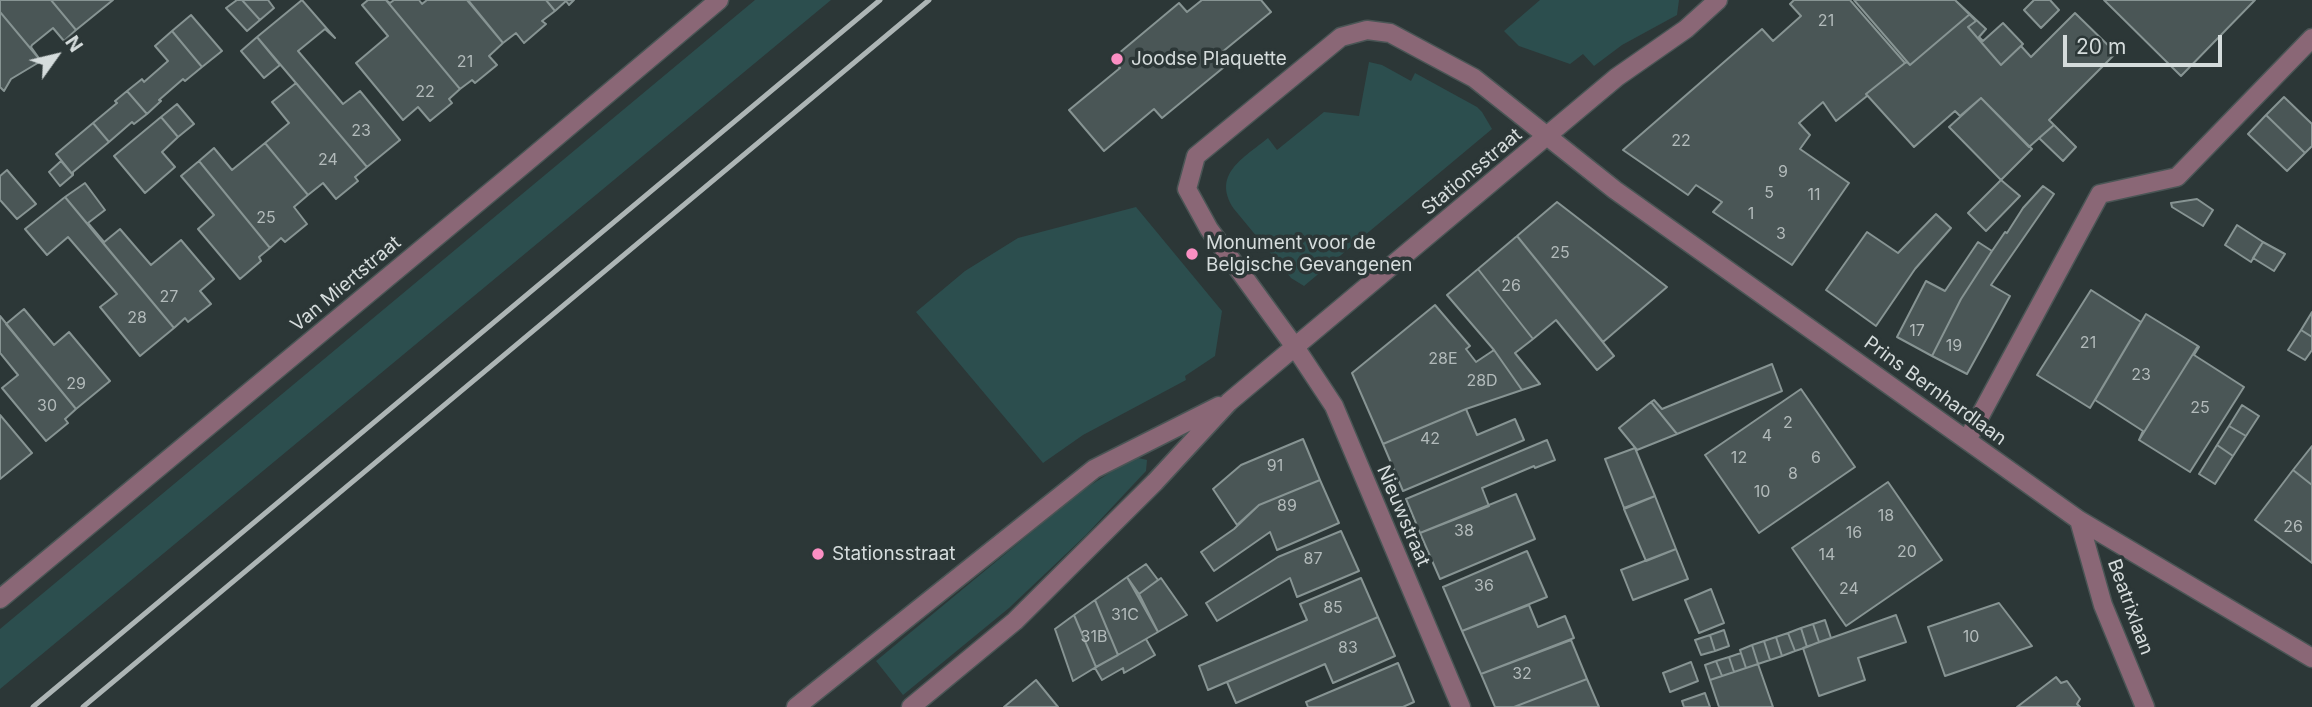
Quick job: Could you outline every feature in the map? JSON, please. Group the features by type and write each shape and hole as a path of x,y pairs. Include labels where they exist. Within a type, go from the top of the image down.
{"street":[{"name":"Van Miertstraat","path":"0,599 719,0"},
{"name":"Stationsstraat","path":"911,707 1015,621 1156,482 1229,402 1618,77 1686,29 1718,0"},
{"name":"Stationsstraat","path":"1295,347 1209,229 1187,189 1196,156 1341,37 1367,30 1391,33 1474,78 1547,136"},
{"path":"1968,440 2100,194 2178,177 2312,38"},
{"name":"Prins Bernhardlaan","path":"1547,136 1615,190 2079,520 2312,658"},
{"name":"Nieuwstraat","path":"1295,347 1334,406 1461,707"},
{"name":"Stationsstraat","path":"796,707 1094,469 1229,402"},
{"name":"Beatrixlaan","path":"2079,520 2103,605 2145,707"}],"shaded area":[{"path":"755,0 831,0 0,689 0,629"},
{"path":"1540,0 1679,0 1677,15 1622,45 1594,66 1583,54 1570,64 1519,46 1504,31"},
{"path":"1369,62 1382,65 1411,81 1415,73 1477,107 1492,129 1304,286 1291,278 1234,209 1226,186 1228,176 1241,160 1268,138 1277,150 1324,112 1359,116"},
{"path":"1136,207 1222,311 1215,356 1185,376 1186,380 1083,435 1043,463 916,312 965,271 1018,238"},
{"path":"1134,457 1147,460 1146,471 1086,535 1009,608 903,695 876,661 1080,492"}],"building":[{"path":"0,0 51,0 76,30 64,41 53,28 32,45 41,61 0,12"},
{"path":"51,0 113,0 76,30"},
{"path":"237,0 242,0 260,20 247,31 226,8"},
{"path":"242,0 268,0 274,8 260,20"},
{"path":"302,0 335,38 325,29 298,51 343,104 360,91 400,140 367,167 257,37"},
{"path":"368,0 386,0 460,89 449,99 452,103 430,121 418,107 403,120 356,63 388,36 362,5"},
{"path":"386,0 390,3 394,0 419,0 422,4 427,0 467,0 503,43 489,56 497,65 475,83 472,80 460,89"},
{"path":"468,0 546,0 555,11 542,21 546,24 524,43 516,33 503,43"},
{"path":"546,0 574,0 569,5 566,1 555,11"},
{"path":"1202,0 1261,0 1271,12 1221,53 1229,63 1162,118 1154,109 1104,151 1069,110 1120,68 1112,59 1179,3 1187,12"},
{"path":"1794,0 1850,0 1905,63 1836,121 1823,102 1799,123 1810,135 1800,149 1849,183 1792,265 1713,212 1722,202 1696,185 1688,195 1623,150 1762,29 1773,41 1801,16 1790,4"},
{"path":"1854,0 1955,0 1970,14 1910,65"},
{"path":"1955,0 1986,29 1979,37 1983,41 2003,23 2023,44 2001,65 1968,27 1976,21"},
{"path":"2034,0 2050,0 2059,10 2041,28 2024,10"},
{"path":"2104,0 2255,0 2181,76"},
{"path":"0,12 41,61 11,79 4,91 0,87"},
{"path":"2075,13 2116,53 2049,120 2054,125 2029,147 1981,98 1960,116 1955,111 1914,147 1866,94 1905,63 1910,65 1970,14 1976,21 1968,27 2001,65 2021,46 2031,57"},
{"path":"191,15 222,51 202,67 172,31"},
{"path":"172,31 202,67 185,81 183,79 147,114 127,91 142,79 144,82 168,61 155,46"},
{"path":"257,37 280,65 264,78 241,51"},
{"path":"296,83 367,167 355,177 358,181 336,199 323,183 308,195 265,143 289,123 272,102"},
{"path":"127,91 147,114 134,124 132,122 109,142 93,123"},
{"path":"2284,97 2312,124 2312,146 2305,153 2266,115"},
{"path":"1981,98 2032,149 2001,180 1949,127"},
{"path":"177,104 194,124 178,137 161,117"},
{"path":"2266,115 2305,153 2287,171 2248,134"},
{"path":"161,117 178,137 162,152 175,167 145,193 114,156"},
{"path":"93,123 109,142 73,172 73,175 56,154"},
{"path":"2054,125 2076,147 2063,161 2039,138"},
{"path":"265,143 308,195 294,207 307,224 285,242 281,238 270,248 199,161 214,148 232,170"},
{"path":"61,161 73,175 60,186 49,172"},
{"path":"199,161 270,248 259,257 261,261 240,279 198,229 214,215 181,176"},
{"path":"7,170 36,204 17,219 0,200 0,176"},
{"path":"2001,180 2020,196 1986,231 1968,213"},
{"path":"85,183 105,210 88,223 103,243 65,197"},
{"path":"2043,186 2054,194 1991,285 2010,296 1967,374 1932,356 1961,299 1992,251 2023,208"},
{"path":"65,197 174,328 140,356 100,307 117,294 68,237 47,255 25,229"},
{"path":"2197,199 2213,210 2203,226 2172,207 2171,203"},
{"path":"1557,202 1667,287 1603,342 1517,236"},
{"path":"1936,214 1951,228 1915,269 1876,326 1826,290 1867,232 1898,253"},
{"path":"2237,225 2263,242 2251,262 2225,245"},
{"path":"120,229 151,265 181,240 214,279 200,291 211,304 188,322 185,318 174,328 103,243"},
{"path":"1517,236 1614,356 1597,370 1556,320 1533,339 1478,269"},
{"path":"1978,242 1992,251 1961,299 1932,356 1897,337 1926,281 1945,291"},
{"path":"2263,242 2285,254 2274,271 2253,258"},
{"path":"1478,269 1533,339 1515,353 1540,384 1522,390 1494,350 1447,295"},
{"path":"2091,290 2141,322 2090,408 2037,375"},
{"path":"1435,305 1470,346 1466,349 1476,362 1494,350 1522,390 1466,409 1383,444 1352,373"},
{"path":"24,309 54,345 69,332 110,381 76,409 6,324"},
{"path":"2312,312 2312,337 2301,330"},
{"path":"2146,314 2198,346 2139,440 2143,431 2095,400"},
{"path":"0,316 76,409 65,419 68,423 46,441 2,388 18,375 0,353"},
{"path":"2301,330 2312,337 2312,350 2305,360 2288,350"},
{"path":"2198,346 2194,355 2244,387 2190,472 2139,440"},
{"path":"1772,364 1782,391 1677,434 1651,402 1654,400 1662,409"},
{"path":"1801,389 1855,467 1759,533 1705,455"},
{"path":"1651,402 1677,434 1637,450 1619,428"},
{"path":"2242,405 2259,416 2246,436 2229,426"},
{"path":"1466,409 1477,435 1515,419 1524,440 1403,491 1383,444"},
{"path":"0,415 32,453 0,479"},
{"path":"2229,426 2246,436 2233,456 2217,445"},
{"path":"1303,439 1320,480 1259,505 1237,525 1213,489 1241,465"},
{"path":"1547,440 1555,460 1482,488 1489,506 1420,533 1406,499"},
{"path":"2217,445 2233,456 2215,484 2199,474"},
{"path":"2312,446 2312,485 2293,470"},
{"path":"1635,448 1655,496 1624,508 1605,459"},
{"path":"2293,470 2312,485 2312,563 2255,520"},
{"path":"1320,480 1339,523 1277,550 1270,532 1214,571 1201,552 1234,529 1259,505"},
{"path":"1888,482 1942,560 1846,626 1792,548"},
{"path":"1516,494 1535,539 1440,579 1420,533"},
{"path":"1655,496 1676,549 1646,561 1624,509"},
{"path":"1341,531 1359,571 1297,597 1290,578 1217,621 1206,603 1278,557"},
{"path":"1676,549 1688,579 1633,600 1621,570"},
{"path":"1527,551 1547,597 1462,631 1443,587"},
{"path":"1146,564 1158,580 1139,594 1127,577"},
{"path":"1127,577 1158,632 1118,655 1095,600"},
{"path":"1161,578 1187,615 1158,632 1139,594"},
{"path":"1361,578 1378,617 1208,690 1199,666 1307,620 1300,604"},
{"path":"1711,589 1724,623 1699,633 1685,600"},
{"path":"1095,600 1118,655 1096,667 1074,615"},
{"path":"1999,603 2032,646 1945,676 1928,627"},
{"path":"1529,605 1538,627 1565,616 1574,638 1481,674 1462,631"},
{"path":"1074,615 1096,667 1073,681 1055,629"},
{"path":"1896,615 1906,642 1858,658 1865,680 1819,696 1803,648"},
{"path":"1378,617 1395,656 1333,683 1325,664 1236,703 1227,682"},
{"path":"1825,620 1831,638 1819,642 1813,624"},
{"path":"1813,624 1819,642 1807,647 1801,628"},
{"path":"1801,628 1807,647 1795,651 1788,633"},
{"path":"1724,630 1729,646 1715,651 1710,635"},
{"path":"1788,633 1795,651 1782,656 1776,637"},
{"path":"1710,635 1715,651 1701,655 1695,640"},
{"path":"1776,637 1782,656 1770,660 1764,641"},
{"path":"1146,639 1155,655 1124,673 1123,668 1102,680 1095,668"},
{"path":"1571,640 1587,679 1514,707 1495,707 1481,674"},
{"path":"1764,641 1770,660 1758,664 1752,645"},
{"path":"1752,645 1758,664 1746,668 1740,650"},
{"path":"1741,653 1746,668 1734,672 1729,657"},
{"path":"1729,657 1734,672 1722,676 1716,661"},
{"path":"1716,661 1722,676 1710,680 1705,665"},
{"path":"1691,662 1698,681 1670,692 1663,673"},
{"path":"1398,663 1414,702 1403,707 1308,707 1306,702"},
{"path":"1758,664 1773,707 1719,707 1710,680"},
{"path":"2056,677 2061,683 2067,681 2080,699 2077,704 2080,707 2017,707"},
{"path":"1587,679 1599,707 1514,707"},
{"path":"1036,680 1058,707 1004,707"},
{"path":"1705,693 1710,707 1684,707 1682,701"}],"railway":[{"path":"33,707 880,0"},
{"path":"83,707 929,0"}],"place":[{"name":"Joodse Plaquette","path":"1117,59"},
{"name":"Monument voor de Belgische Gevangenen","path":"1192,254"},
{"name":"Stationsstraat","path":"818,554"}]}
